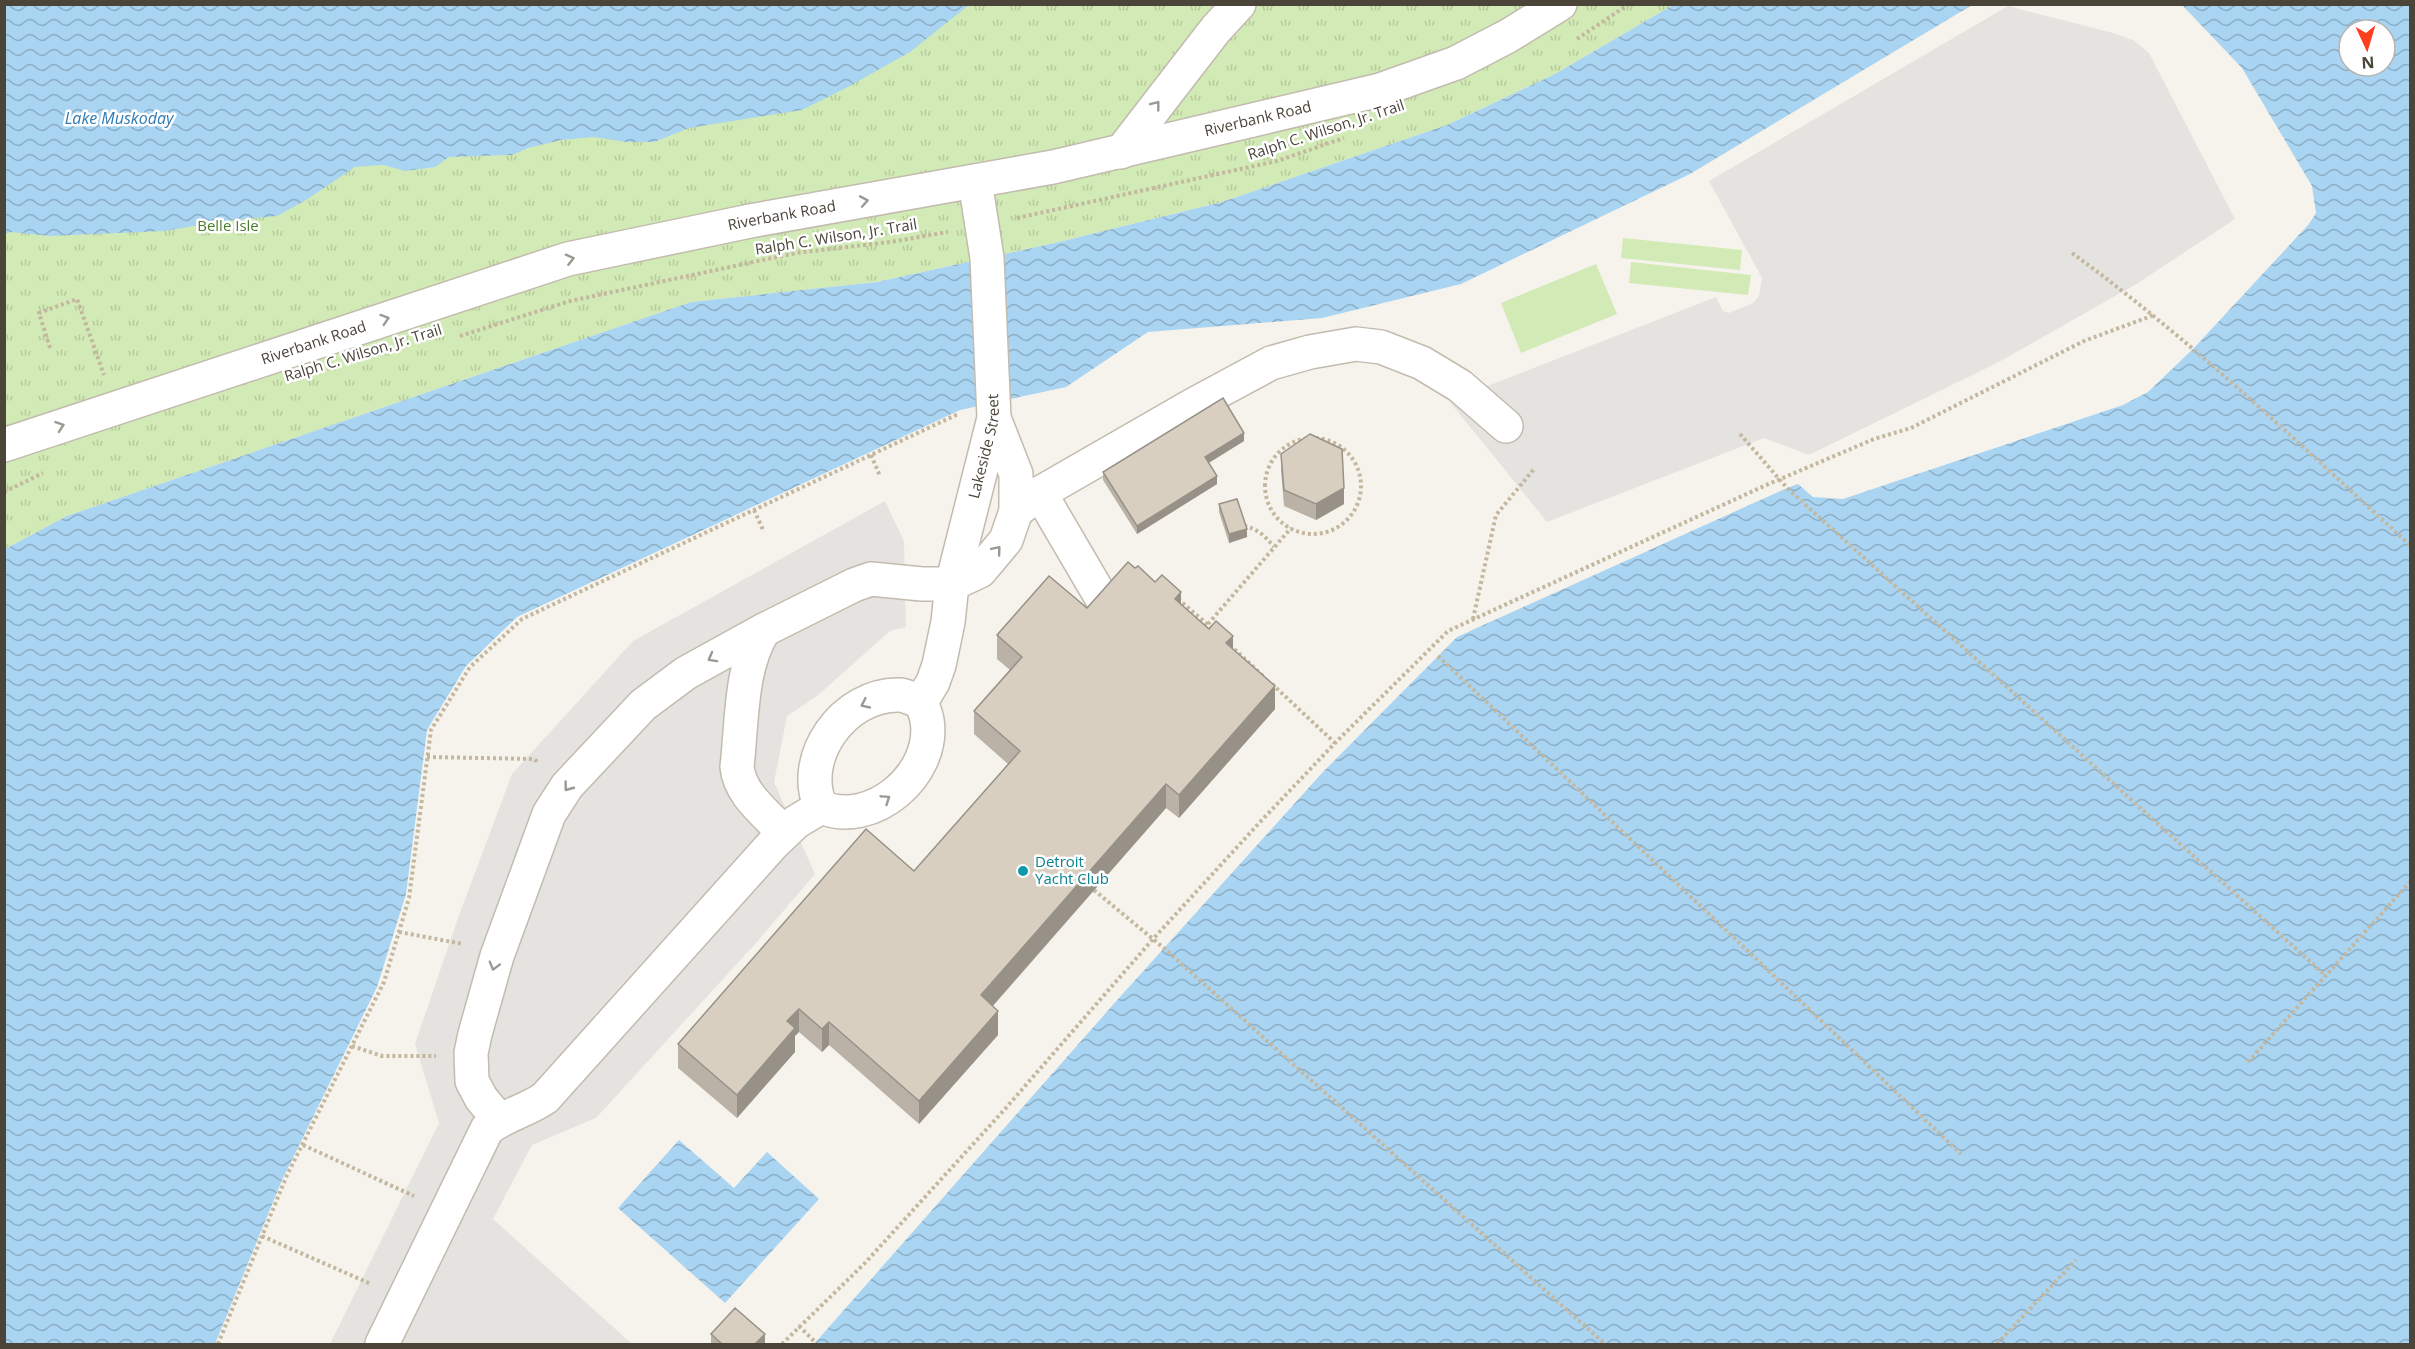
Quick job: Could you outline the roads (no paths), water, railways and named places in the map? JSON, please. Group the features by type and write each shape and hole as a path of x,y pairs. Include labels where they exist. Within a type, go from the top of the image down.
{"street":[{"path":"1121,152 1216,29 1239,4"},
{"name":"Riverbank Road","path":"4,445 568,259 750,221 975,181 1121,152 1380,90 1456,63 1508,36 1560,4"},
{"name":"Lakeside Street","path":"921,702 933,682 939,665 948,622 952,584 994,418 987,258 975,181"},
{"path":"499,1120 481,1098 472,1081 473,1044 497,956 549,814 567,786 644,705 686,673 764,630 854,585 871,579 922,584 952,584 980,571 1006,540 1028,502 1193,405 1271,363 1310,352 1356,344 1381,347 1422,363 1461,386 1506,426"},
{"path":"994,418 1028,502 1101,597"},
{"path":"764,630 750,655 737,767 739,780 746,792 784,833"},
{"path":"899,695 921,702 927,720 926,737 921,758 903,787 873,808 840,813 821,807 815,795 816,767 827,736 839,721 875,699 899,695"},
{"path":"382,1344 488,1129 499,1120 530,1108 545,1098 784,833 796,822 821,807"}],"water":[{"name":"Lake Muskoday","path":"5,4 969,5 910,52 802,110 689,128 654,142 626,142 594,137 561,140 528,148 512,155 449,157 435,167 405,171 383,165 355,167 306,200 277,216 216,222 165,231 50,236 10,232 5,234"},
{"path":"1673,5 1972,5 1690,174 1461,284 1322,318 1148,332 1066,387 960,410 517,617 466,666 427,730 406,894 377,987 282,1180 215,1344 5,1344 5,549 67,516 691,302 877,282 1055,243 1222,202 1447,125 1555,74"},
{"path":"2182,5 2410,5 2410,1344 814,1344 1119,998 1322,773 1457,637 1798,484 1813,497 1843,499 2123,405 2148,392 2194,348 2309,224 2316,213 2312,186 2242,68"},
{"path":"679,1140 734,1188 767,1152 819,1199 725,1303 618,1208"}],"place":[{"name":"Detroit Yacht Club","path":"1023,871"}],"park label":[{"name":"Belle Isle","path":"228,226"}]}
